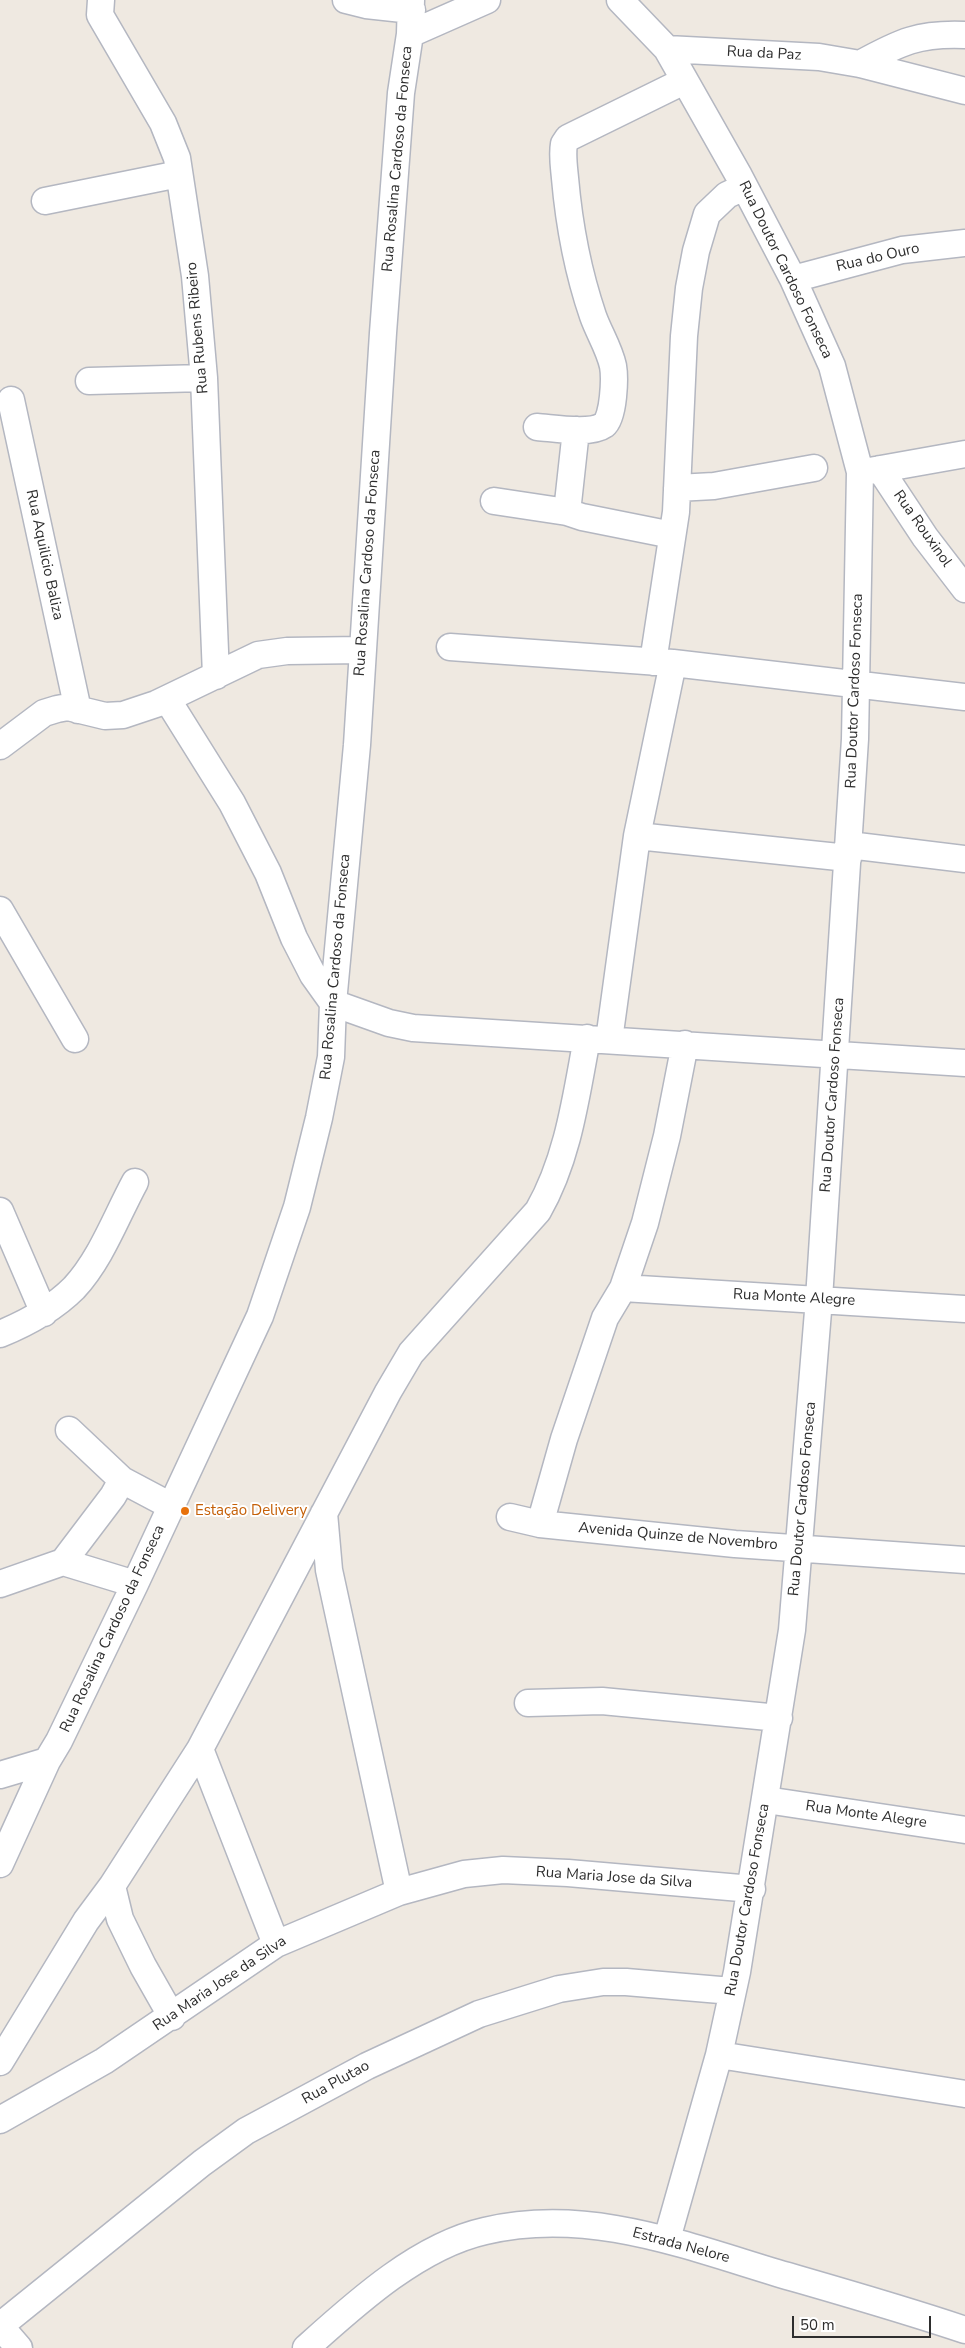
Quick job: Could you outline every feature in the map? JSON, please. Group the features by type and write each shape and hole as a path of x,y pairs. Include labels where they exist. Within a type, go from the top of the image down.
{"street":[{"name":"Rua Rubens Ribeiro","path":"101,0 100,15 163,123 177,158 195,276 204,378 216,676"},
{"path":"346,0 366,6 411,14"},
{"name":"Rua Rosalina Cardoso da Fonseca","path":"0,1864 47,1761 59,1741 135,1584 260,1316 297,1207 319,1118 331,1057 333,1003 357,745 400,112 411,14 487,0"},
{"name":"Rua Doutor Cardoso Fonseca","path":"620,0 667,49 744,187 793,280 832,366 870,471 856,684 836,1056 819,1299 792,1630 738,1972 732,1991 719,2055 667,2238"},
{"path":"860,64 890,48 918,37 965,35"},
{"name":"Rua da Paz","path":"667,49 819,57 860,64 965,91"},
{"path":"537,426 576,430 597,428 605,424 610,414 615,378 610,356 593,318 576,249 567,195 564,144 568,138 684,81"},
{"path":"45,201 179,174"},
{"path":"0,2062 86,1922 112,1886 200,1749 388,1392 411,1353 538,1212 551,1188 598,1039 637,836 663,662 677,488 684,336 689,288 696,251 707,214 727,195 744,187"},
{"name":"Rua do Ouro","path":"793,280 902,250 963,247"},
{"path":"89,381 204,378"},
{"name":"Rua Aquilicio Baliza","path":"11,400 78,710"},
{"path":"568,512 576,430"},
{"name":"Rua Rouxinol","path":"965,454 870,471 965,589"},
{"path":"677,488 714,486 814,468"},
{"path":"494,501 568,512 582,517 672,535"},
{"path":"450,647 663,662 965,697"},
{"path":"0,746 44,713 68,707 105,716 123,714 167,699 258,655 287,651 362,650"},
{"path":"167,699 232,804 268,873 294,938 313,975 333,1003 389,1023 413,1028 965,1063"},
{"path":"637,836 965,859"},
{"path":"0,910 75,1039"},
{"path":"540,1524 564,1438 605,1318 623,1288 645,1223 667,1136 685,1044"},
{"path":"0,1334 44,1313 74,1287 90,1265 135,1182"},
{"path":"0,1211 44,1313"},
{"name":"Rua Monte Alegre","path":"623,1288 965,1309"},
{"path":"69,1430 122,1480 171,1506"},
{"path":"0,1584 63,1562 113,1496 122,1480"},
{"path":"324,1513 328,1570 399,1892"},
{"name":"Avenida Quinze de Novembro","path":"510,1517 540,1524 735,1544 965,1560"},
{"path":"63,1562 135,1584"},
{"path":"528,1703 602,1700 779,1718"},
{"path":"200,1749 276,1944"},
{"path":"0,1775 47,1761"},
{"name":"Rua Monte Alegre","path":"766,1800 965,1830"},
{"name":"Rua Maria Jose da Silva","path":"0,2120 104,2061 172,2017 276,1944 399,1892 464,1874 503,1870 568,1873 752,1888"},
{"path":"112,1886 120,1919 143,1966 172,2017"},
{"name":"Rua Plutao","path":"0,2326 202,2163 246,2132 367,2066 471,2018 559,1989 582,1984 626,1982 732,1991"},
{"path":"719,2055 965,2094"},
{"name":"Estrada Nelore","path":"306,2348 349,2309 400,2272 439,2248 484,2231 539,2223 610,2227 667,2238 965,2330"},
{"path":"0,2326 19,2348"}],"place":[{"name":"Estação Delivery","path":"185,1511"}]}
